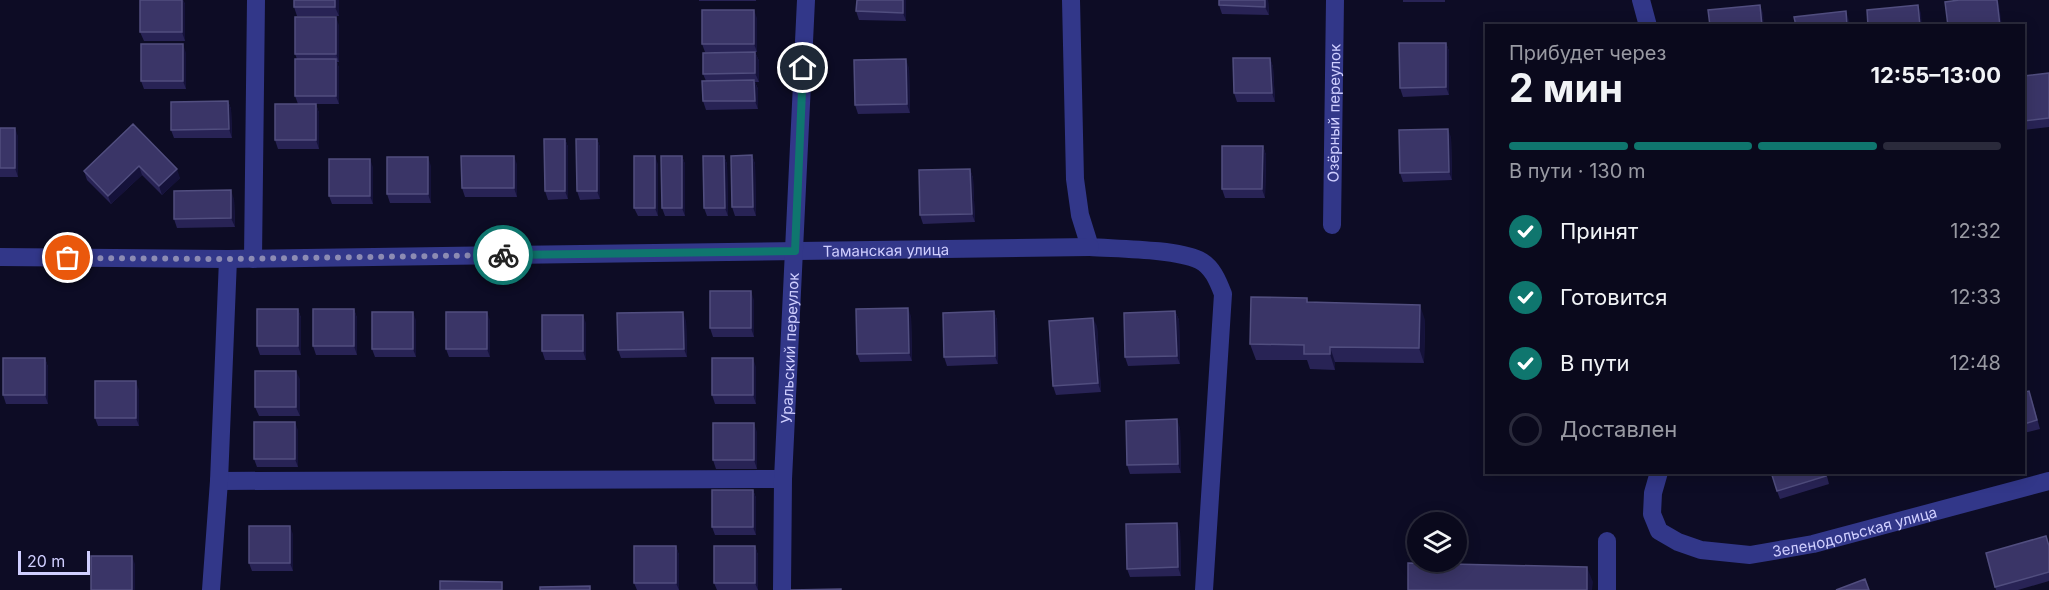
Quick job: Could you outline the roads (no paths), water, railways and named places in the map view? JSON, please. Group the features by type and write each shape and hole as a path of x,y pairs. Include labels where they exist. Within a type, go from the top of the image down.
{"street":[{"path":"253,259 256,0"},
{"name":"Уральский переулок","path":"782,590 783,479 806,0"},
{"path":"1071,0 1075,179 1080,215 1090,248"},
{"name":"Озёрный переулок","path":"1332,225 1335,0"},
{"path":"1641,0 1647,24"},
{"name":"Таманская улица","path":"0,257 253,259 1090,248 1176,254 1200,260 1215,275 1223,294 1204,590"},
{"path":"211,590 219,481 228,259"},
{"name":"Зеленодольская улица","path":"1658,474 1653,493 1652,514 1659,531 1678,542 1701,550 1750,555 1813,544 2049,481"},
{"path":"219,481 783,479"},
{"path":"1607,541 1607,590"}]}
